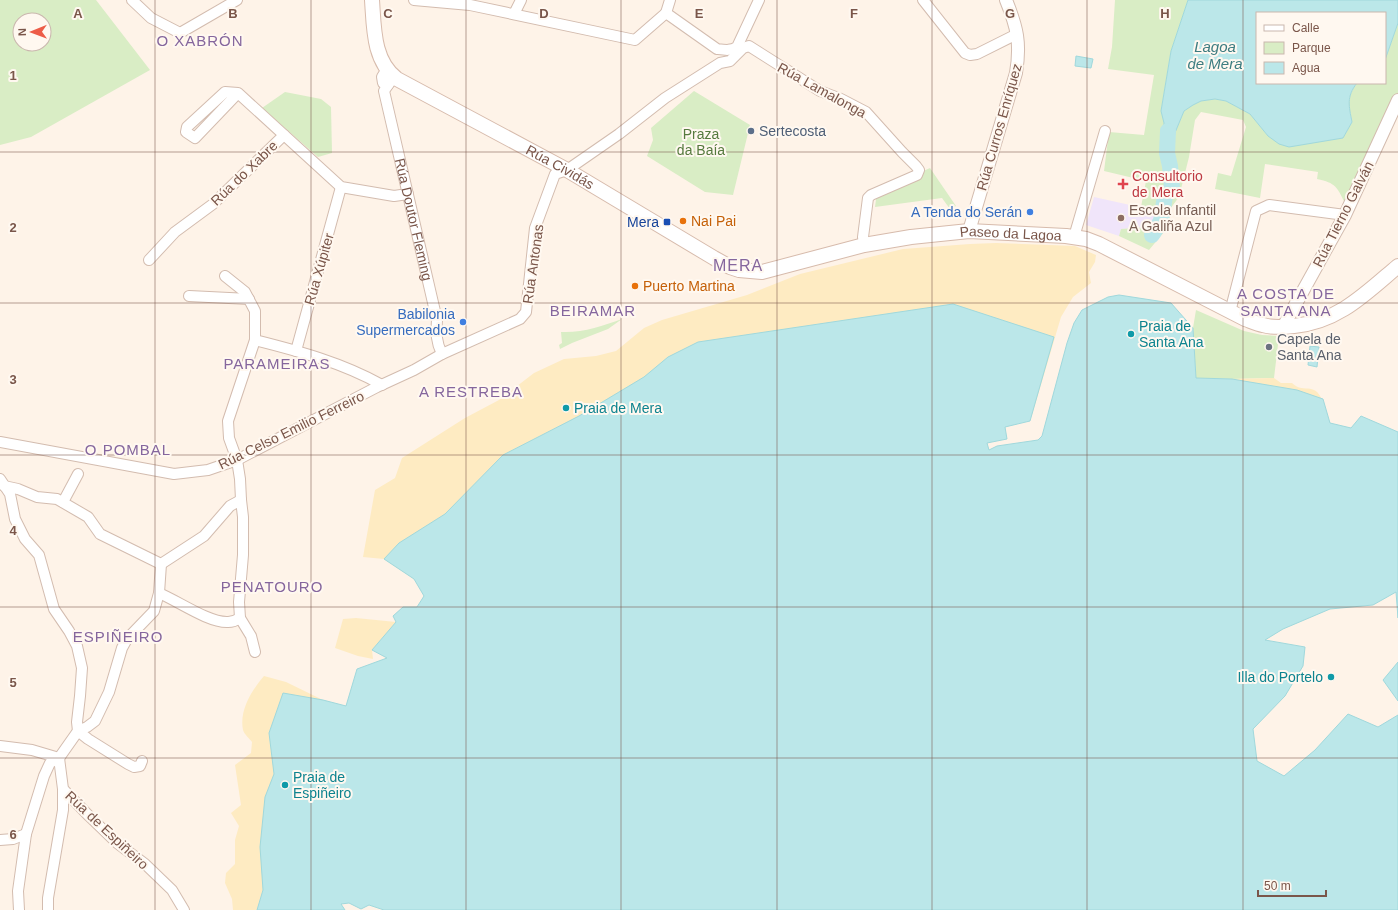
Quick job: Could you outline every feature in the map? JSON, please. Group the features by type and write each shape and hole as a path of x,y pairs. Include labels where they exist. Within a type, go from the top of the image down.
{"main road":[{"path":"372,0 374,32 378,50 390,77"},
{"name":"Rúa Cividás","path":"390,77 567,170 724,263"},
{"name":"Paseo da Lagoa","path":"724,263 739,270 762,272 864,245 911,237 970,231 1074,237 1099,244 1245,319 1263,326 1283,327 1307,325 1334,315 1350,306 1398,266"}],"street":[{"path":"132,0 150,18 180,32 237,0"},
{"path":"414,0 470,5 635,40 666,13 670,0"},
{"path":"514,14 521,0"},
{"path":"666,13 718,49 733,50 737,47 759,0"},
{"path":"923,0 965,53 977,54 1017,34"},
{"name":"Rúa Curros Enríquez","path":"970,231 1016,73 1018,58 1016,25 1006,0"},
{"name":"Rúa Lamalonga","path":"567,170 619,134 665,98 720,63 730,61 743,48 749,46 820,91 841,99 866,112 919,170 917,175 871,195 868,198 863,237 864,245"},
{"name":"Rúa Doutor Fleming","path":"390,77 384,91 385,99 437,320 437,344 442,354"},
{"path":"238,93 195,138 186,132 187,127 224,92 238,93 284,135"},
{"name":"Rúa Tierno Galván","path":"1283,327 1345,215 1398,100"},
{"path":"1074,237 1105,131"},
{"name":"Rúa do Xabre","path":"149,260 175,232 213,204 284,135 342,187"},
{"name":"Rúa Antonas","path":"520,319 526,312 535,228 555,174 567,170"},
{"path":"342,187 394,196 408,194"},
{"name":"Rúa Xúpiter","path":"296,351 342,187"},
{"path":"1230,312 1256,211 1269,205 1345,215"},
{"path":"225,276 245,292 255,311 256,340 228,421 229,438 237,460 240,479 240,500 243,517 243,556 238,602 240,618 251,636 255,652"},
{"path":"189,296 249,299"},
{"name":"Rúa Celso Emilio Ferreiro","path":"0,442 54,451 140,469 174,474 208,470 237,460 414,370 442,354 520,319"},
{"path":"256,340 296,351 362,374 382,385"},
{"path":"63,502 78,474"},
{"path":"2,482 37,497 57,499 63,502 88,517 100,534 161,564"},
{"path":"2,482 10,494 15,519 25,539 39,555 54,609 77,646 82,668 77,722 78,731 88,739 134,767 140,766 142,761"},
{"path":"161,564 204,536 230,506 240,500"},
{"path":"19,910 18,891 26,834 44,776 50,764 58,758 78,731 88,727 95,721 109,692 122,648 127,639 154,611 159,593 161,564"},
{"path":"159,593 216,620 228,622 236,621 240,618"},
{"path":"0,746 32,750 58,758"},
{"name":"Rúa de Espiñeiro","path":"58,758 63,788 117,843 144,864 172,890 184,910"},
{"path":"48,910 48,898 63,810 63,788"},
{"path":"0,840 13,839 26,834"}],"shaded area":[{"name":"Escola Infantil A Galiña Azul","path":"1094,197 1157,211 1150,227 1121,229 1119,236 1086,225"}],"green space":[{"path":"0,0 96,0 150,70 31,137 0,145"},
{"path":"1115,0 1188,0 1171,51 1161,111 1164,123 1163,145 1169,152 1172,140 1184,111 1201,101 1215,99 1226,101 1250,114 1268,136 1333,139 1343,138 1352,122 1349,102 1351,93 1356,84 1386,84 1386,57 1398,23 1398,95 1387,111 1345,203 1335,186 1317,179 1318,172 1265,164 1260,198 1215,189 1218,173 1231,176 1246,127 1243,120 1201,112 1195,120 1189,157 1179,197 1170,209 1169,226 1149,250 1119,236 1121,229 1150,227 1157,211 1141,207 1146,181 1104,171 1109,132 1144,135 1154,75 1108,69 1112,47"},
{"name":"Praza da Baía","path":"694,91 750,125 733,195 705,192 647,156 653,140 651,128"},
{"path":"285,92 321,99 331,107 332,153 318,157 262,108"},
{"path":"930,168 956,206 950,209 942,198 875,207 877,192"},
{"path":"1196,310 1244,331 1262,335 1279,336 1274,378 1196,378 1193,328"},
{"path":"622,319 608,329 560,349 559,345 562,343 561,332 585,330"}],"sand":[{"path":"996,243 1075,246 1096,255 1095,262 1089,272 1091,283 1073,297 1061,317 1032,415 414,579 384,559 363,557 375,490 395,478 402,458 465,418 499,400 534,373 564,359 596,356 616,351 644,328 662,320 747,295 800,274 903,249"},
{"path":"1274,378 1281,383 1292,383 1297,387 1314,390 1322,399 1325,408 1231,390 1232,379"},
{"path":"356,618 396,622 372,650 373,659 358,656 335,648 343,619"},
{"name":"Praia de Espiñeiro","path":"264,676 286,682 325,701 326,910 233,910 232,899 225,883 226,873 235,864 235,840 239,826 231,813 241,805 235,765 251,753 252,742 243,730 243,715 251,694"}],"water":[{"name":"Lagoa de Mera","path":"1188,0 1398,0 1398,23 1386,57 1386,12 1256,12 1256,84 1356,84 1351,93 1349,102 1352,122 1343,138 1289,147 1279,144 1268,136 1250,114 1226,101 1215,99 1201,101 1184,111 1172,140 1169,153 1165,153 1163,145 1164,123 1161,111 1171,51"},
{"path":"1076,56 1093,59 1091,68 1075,66"},
{"path":"1119,295 1171,303 1193,328 1196,378 1232,379 1297,390 1323,399 1330,423 1351,428 1361,416 1398,432 1398,618 1396,592 1373,605 1330,609 1283,629 1265,640 1305,647 1303,666 1285,696 1253,729 1257,761 1284,776 1315,750 1348,714 1378,727 1398,715 1398,910 384,910 369,905 361,909 349,903 341,904 345,910 257,910 263,890 260,847 265,797 274,774 269,733 283,693 323,700 346,706 357,669 387,658 372,650 396,622 393,616 403,607 417,607 424,596 414,579 384,559 399,543 445,514 503,455 579,416 644,377 668,357 698,342 953,304 1054,337 1030,421 1005,427 1007,439 987,443 989,450 997,446 1038,440 1042,436 1067,343 1074,323 1082,310 1108,297"},
{"path":"1310,346 1319,347 1317,367 1308,365"},
{"path":"1398,662 1398,701 1383,680"}],"waterway":[{"path":"1152,235 1161,221 1165,196 1172,187 1167,153 1168,131"}],"place":[{"name":"Sertecosta","path":"751,131"},
{"name":"Consultorio de Mera","path":"1123,184"},
{"name":"A Tenda do Serán","path":"1030,212"},
{"name":"Escola Infantil A Galiña Azul","path":"1121,218"},
{"name":"Nai Pai","path":"683,221"},
{"name":"Mera","path":"667,222"},
{"name":"Puerto Martina","path":"635,286"},
{"name":"Babilonia Supermercados","path":"463,322"},
{"name":"Praia de Santa Ana","path":"1131,334"},
{"name":"Capela de Santa Ana","path":"1269,347"},
{"name":"Praia de Mera","path":"566,408"},
{"name":"Illa do Portelo","path":"1331,677"},
{"name":"Praia de Espiñeiro","path":"285,785"}],"district":[{"name":"O XABRÓN","path":"200,41"},
{"name":"MERA","path":"738,265"},
{"name":"A COSTA DE SANTA ANA","path":"1286,302"},
{"name":"BEIRAMAR","path":"593,311"},
{"name":"PARAMEIRAS","path":"277,364"},
{"name":"A RESTREBA","path":"471,392"},
{"name":"O POMBAL","path":"128,450"},
{"name":"PENATOURO","path":"272,587"},
{"name":"ESPIÑEIRO","path":"118,637"}]}
